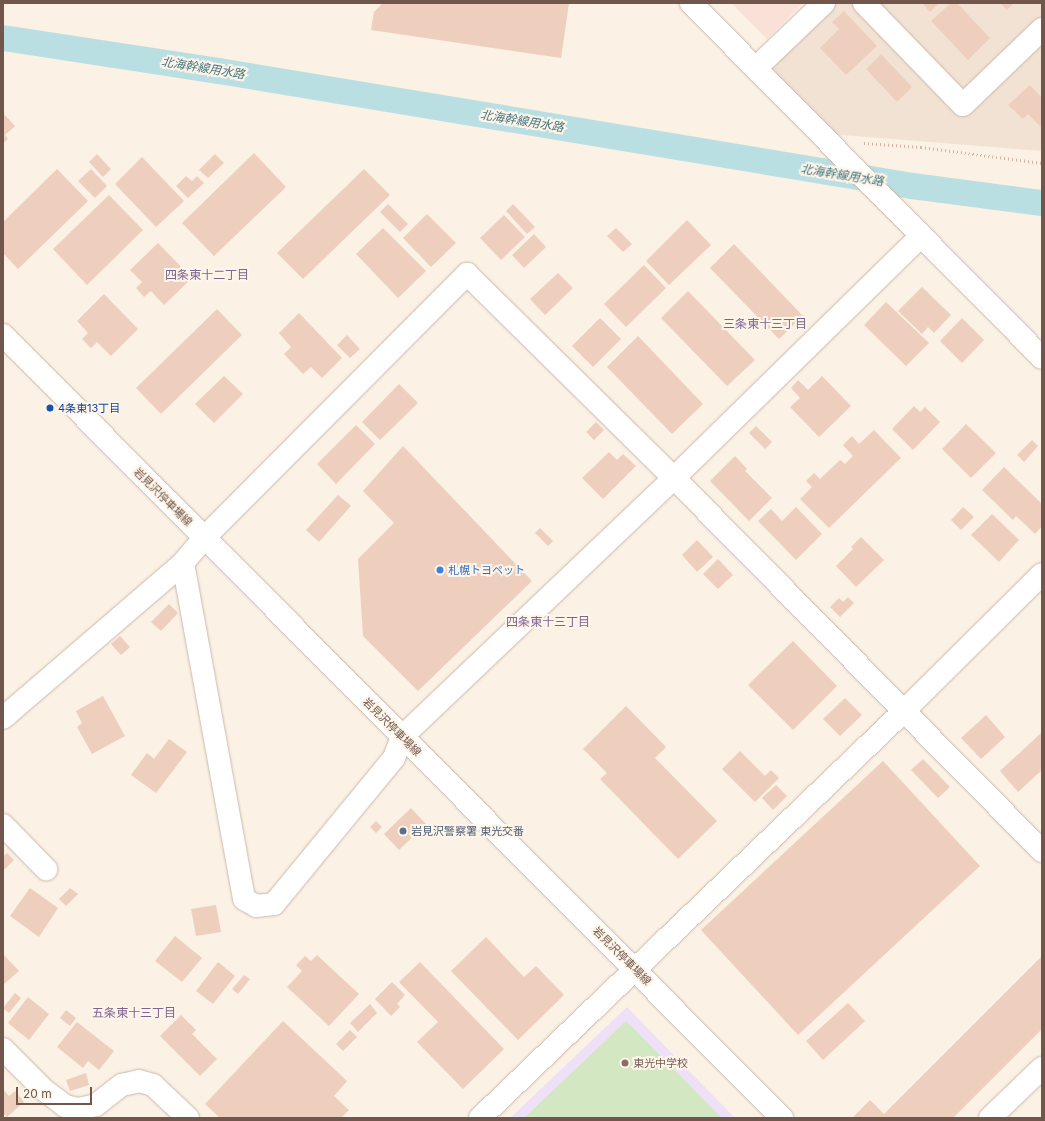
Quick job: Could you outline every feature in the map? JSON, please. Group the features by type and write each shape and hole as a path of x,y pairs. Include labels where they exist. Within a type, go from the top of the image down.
{"street":[{"path":"691,3 1042,358"},
{"path":"756,68 824,3"},
{"path":"864,3 963,105 1042,29"},
{"path":"183,563 244,899 256,906 274,904 394,758 402,736 674,478 921,236"},
{"path":"3,718 183,563 204,538 467,274 674,478 1042,851"},
{"name":"岩見沢停車場線","path":"3,336 782,1118"},
{"path":"480,1118 636,970 904,711 1042,574"},
{"path":"3,825 46,868"},
{"path":"3,1049 44,1090 65,1106 79,1108 96,1105 122,1085 139,1081 153,1085 188,1118"},
{"path":"990,1118 1042,1068"}],"path":[{"path":"834,147 921,147 1042,163"}],"shaded area":[{"path":"731,3 803,3 767,39"},
{"path":"833,3 1042,3 1042,151 830,134 766,69"},
{"name":"東光中学校","path":"627,1007 735,1118 510,1118"}],"green space":[{"name":"東光中学校","path":"626,1021 722,1118 524,1118"}],"building":[{"path":"383,3 569,3 561,58 371,30 374,12"},
{"path":"939,3 930,12 923,4"},
{"path":"951,3 957,3 990,38 968,60 931,21"},
{"path":"1000,3 1014,3 1007,10"},
{"path":"844,11 877,46 846,75 820,48 839,29 832,22"},
{"path":"881,54 912,87 897,102 866,69"},
{"path":"1030,85 1042,98 1042,128 1028,114 1023,119 1008,105"},
{"path":"3,113 15,126 5,135 8,139 3,143"},
{"path":"254,153 286,187 214,256 182,223"},
{"path":"97,154 111,169 103,177 89,162"},
{"path":"215,154 224,163 208,178 199,170"},
{"path":"142,157 184,201 156,227 115,184"},
{"path":"57,169 88,201 18,269 3,253 3,222"},
{"path":"91,169 107,186 95,198 78,181"},
{"path":"364,169 390,195 303,279 277,253"},
{"path":"186,176 192,181 197,176 204,183 188,198 176,186"},
{"path":"109,195 143,230 87,285 53,249"},
{"path":"388,204 408,224 400,232 380,212"},
{"path":"513,204 535,227 527,234 506,211"},
{"path":"427,214 456,243 431,267 403,238"},
{"path":"504,215 525,237 501,260 480,238"},
{"path":"687,220 711,245 669,285 646,261"},
{"path":"383,228 426,271 398,298 356,254"},
{"path":"616,228 632,244 623,252 607,236"},
{"path":"534,234 546,247 524,268 512,255"},
{"path":"158,243 192,278 164,305 151,291 144,297 136,288 142,282 130,270"},
{"path":"734,244 803,316 779,339 710,268"},
{"path":"644,265 666,288 626,327 604,304"},
{"path":"558,273 573,288 545,315 530,299"},
{"path":"922,287 951,315 934,333 928,327 922,334 898,311"},
{"path":"688,291 755,360 727,386 661,318"},
{"path":"104,294 138,329 111,356 97,342 91,348 82,339 88,333 77,321"},
{"path":"886,302 929,343 906,366 864,325"},
{"path":"217,309 242,335 161,414 136,388"},
{"path":"299,313 342,358 322,378 311,367 303,374 284,354 291,347 279,333"},
{"path":"600,318 621,339 593,367 572,346"},
{"path":"962,318 984,340 962,363 940,341"},
{"path":"347,335 360,349 350,358 337,345"},
{"path":"638,336 703,404 672,434 607,367"},
{"path":"224,376 243,394 214,423 195,404"},
{"path":"822,376 851,406 819,437 790,407 800,398 791,388 798,380 808,390"},
{"path":"399,384 418,403 380,440 362,422"},
{"path":"914,406 920,412 925,407 940,422 913,450 892,429"},
{"path":"596,422 604,430 594,440 586,432"},
{"path":"966,424 996,453 971,478 942,449"},
{"path":"356,425 375,444 336,484 317,464"},
{"path":"756,426 772,442 765,449 749,433"},
{"path":"874,430 901,458 829,528 800,499 812,487 806,481 814,473 820,479 840,460 845,464 853,456 843,445 852,436 859,444"},
{"path":"1032,440 1038,446 1024,462 1017,455"},
{"name":"札幌トヨペット","path":"403,446 532,581 418,691 363,636 358,559 394,523 363,491"},
{"path":"609,452 617,460 623,454 636,466 603,499 582,478"},
{"path":"735,456 747,469 745,471 772,498 749,521 710,481"},
{"path":"1004,467 1042,504 1042,526 1035,534 1016,516 1013,520 982,490"},
{"path":"338,495 351,506 319,542 306,530"},
{"path":"796,507 822,534 796,560 758,521 771,509 782,521"},
{"path":"963,507 974,517 961,530 951,520"},
{"path":"992,514 1019,540 999,562 971,535"},
{"path":"540,528 553,541 548,546 535,533"},
{"path":"861,537 884,560 856,587 836,566 853,549 851,547"},
{"path":"697,540 713,557 697,572 682,555"},
{"path":"718,559 733,575 718,589 703,574"},
{"path":"848,597 854,603 840,617 830,607 839,598 843,602"},
{"path":"169,604 178,613 161,631 151,622"},
{"path":"120,636 130,647 121,655 111,644"},
{"path":"793,641 837,686 793,730 748,685"},
{"path":"103,696 125,736 92,754 77,727 82,723 76,711"},
{"path":"845,698 862,715 840,736 823,719"},
{"path":"626,706 666,747 655,758 717,821 678,859 600,779 607,773 583,749"},
{"path":"986,715 1005,737 981,759 961,738"},
{"path":"1042,732 1042,770 1018,792 1000,771"},
{"path":"169,739 187,752 156,793 131,775 147,753 154,759"},
{"path":"740,751 765,776 771,770 779,778 755,802 722,769"},
{"path":"923,759 950,787 938,798 911,770"},
{"path":"883,761 980,866 798,1035 701,930"},
{"path":"776,785 787,796 773,810 762,798"},
{"path":"411,808 426,824 399,850 384,834"},
{"path":"376,821 382,827 376,833 370,827"},
{"path":"7,853 14,860 3,871 3,857"},
{"path":"30,888 58,908 39,937 10,916"},
{"path":"70,888 78,894 66,906 59,899"},
{"path":"216,905 221,932 196,936 191,909"},
{"path":"175,936 202,958 182,982 155,961"},
{"path":"486,937 524,977 536,966 564,995 518,1040 451,971"},
{"path":"3,954 19,971 3,985"},
{"path":"317,955 359,994 329,1026 287,987 302,971 296,965 305,956 311,961"},
{"path":"1042,956 1042,1029 953,1118 852,1118 870,1100 884,1114"},
{"path":"218,962 235,976 213,1004 196,991"},
{"path":"420,962 504,1049 463,1089 417,1042 438,1022 399,982"},
{"path":"244,975 250,979 238,994 232,989"},
{"path":"392,982 405,995 397,1004 400,1007 391,1016 375,999"},
{"path":"15,993 21,998 9,1013 3,1008"},
{"path":"28,997 49,1014 29,1040 8,1023"},
{"path":"848,1003 865,1021 823,1060 806,1041"},
{"path":"370,1004 377,1013 358,1032 350,1023"},
{"path":"66,1010 76,1018 70,1026 60,1018"},
{"path":"181,1015 196,1030 192,1034 217,1059 200,1076 160,1036"},
{"path":"283,1021 347,1081 334,1096 349,1110 341,1118 220,1118 205,1104"},
{"path":"77,1022 114,1051 99,1070 88,1061 83,1068 57,1047"},
{"path":"350,1030 357,1037 343,1051 336,1044"},
{"path":"86,1073 89,1085 70,1091 66,1080"},
{"path":"3,1089 9,1096 15,1091 24,1102 7,1117 3,1113"}],"waterway":[{"name":"北海幹線用水路","path":"3,38 219,71 912,186 1042,203"}],"place":[{"name":"4条東13丁目","path":"50,408"},
{"name":"札幌トヨペット","path":"440,570"},
{"name":"岩見沢警察署 東光交番","path":"403,831"},
{"name":"東光中学校","path":"625,1063"}],"district":[{"name":"四条東十二丁目","path":"207,275"},
{"name":"三条東十三丁目","path":"765,324"},
{"name":"四条東十三丁目","path":"548,622"},
{"name":"五条東十三丁目","path":"134,1013"}]}
